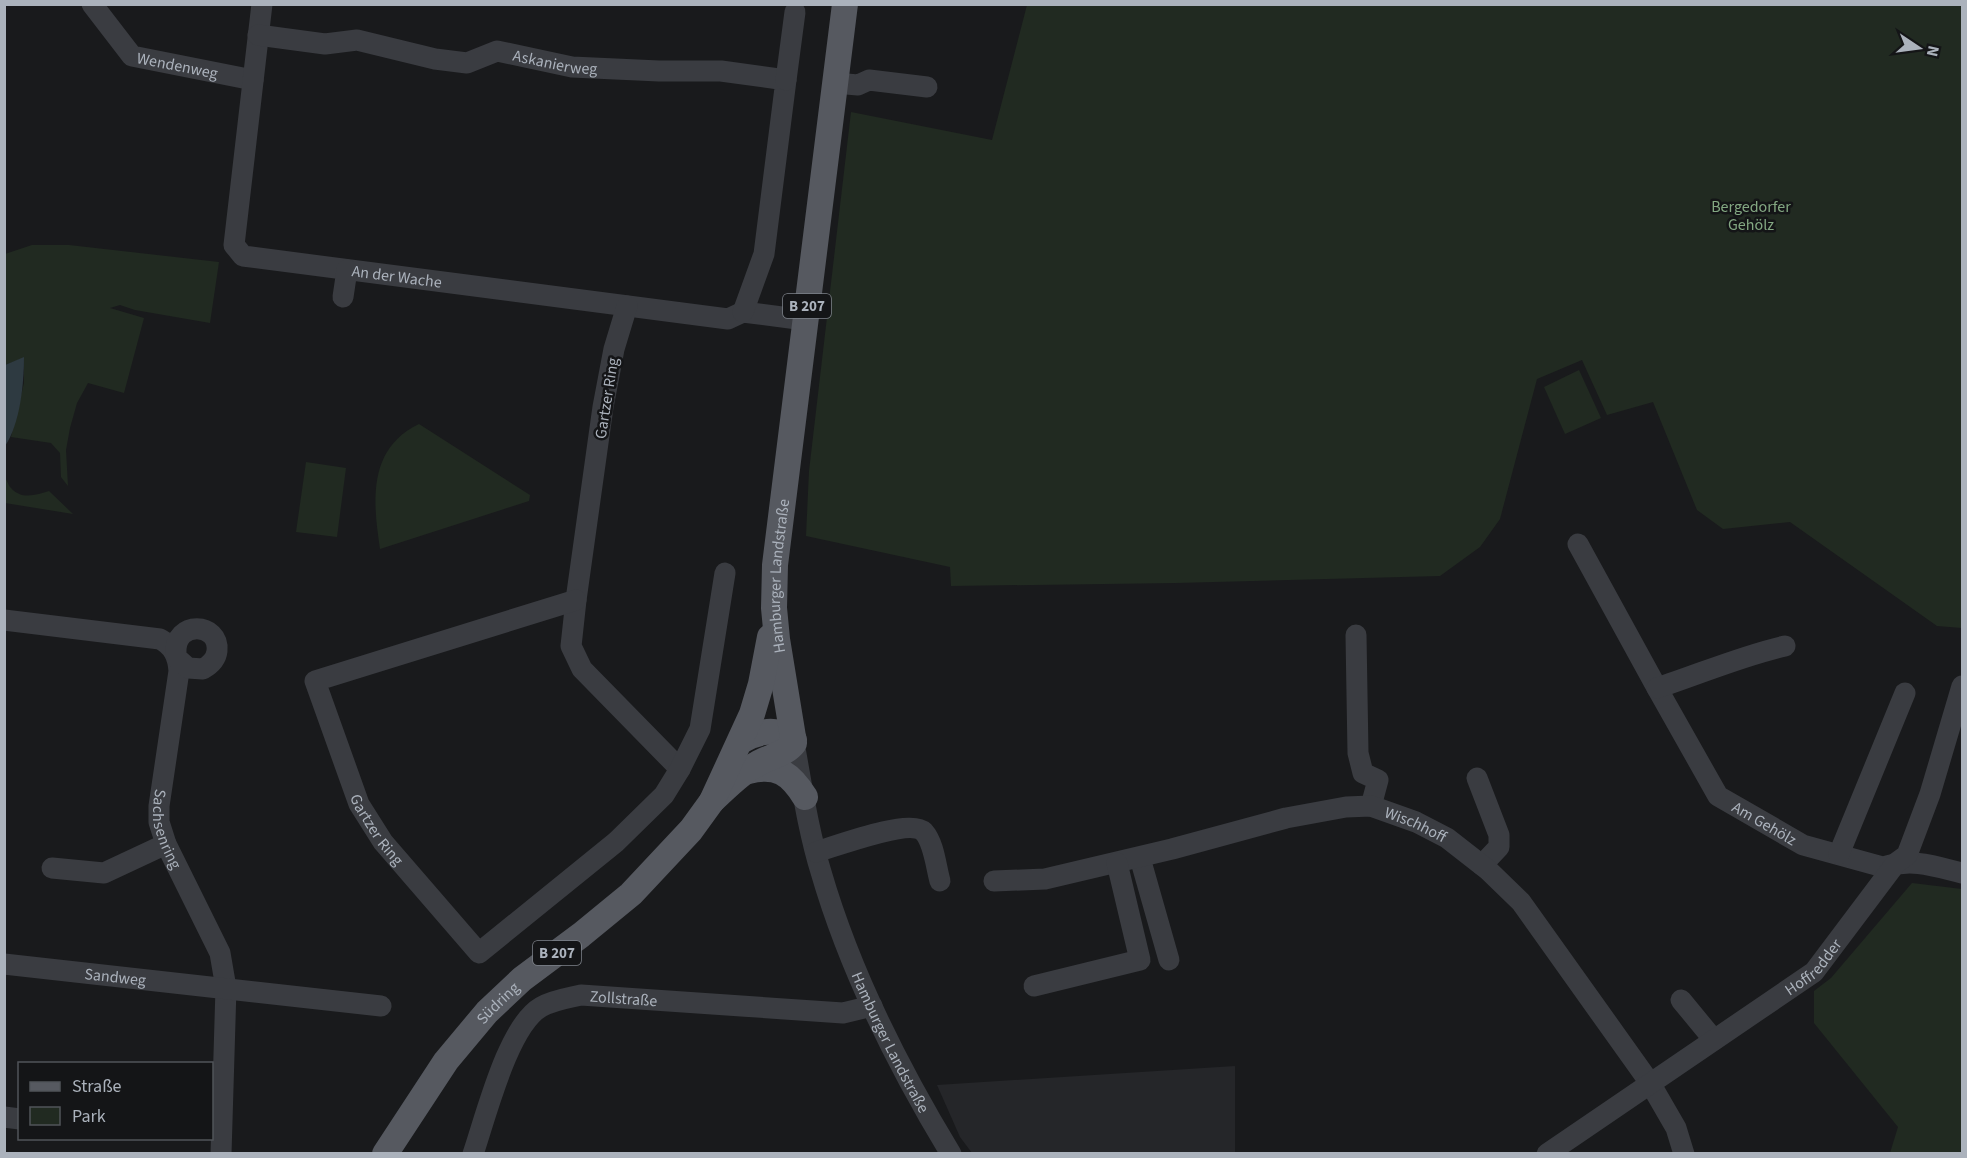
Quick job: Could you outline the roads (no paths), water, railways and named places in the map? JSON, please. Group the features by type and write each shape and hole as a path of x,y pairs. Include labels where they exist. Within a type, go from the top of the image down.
{"main road":[{"name":"Hamburger Landstraße","path":"794,741 781,668 774,608 776,565 845,4"},
{"name":"Südring","path":"385,1154 446,1061 487,1012 522,979 631,894 691,830 712,801 752,714 761,684 774,608"},
{"path":"741,741 761,732 780,733 794,741"},
{"name":"Südring","path":"712,801 745,771 786,750 794,741"},
{"path":"745,771 769,768 780,770 790,778 804,798"}],"street":[{"name":"Wendenweg","path":"92,4 132,56 253,80"},
{"name":"An der Wache","path":"262,4 234,245 243,256 728,319 742,312 805,320"},
{"path":"742,312 764,254 795,12"},
{"name":"Askanierweg","path":"258,35 326,44 357,40 435,59 467,63 497,51 572,67 721,71 786,80"},
{"path":"835,83 858,85 869,80 927,87"},
{"path":"343,297 347,270"},
{"name":"Gartzer Ring","path":"627,306 614,349 603,407 571,646 582,669 680,769"},
{"name":"Am Gehölz","path":"1578,544 1718,796 1803,845 1883,867 1896,863 1921,862 1962,873"},
{"name":"Gartzer Ring","path":"576,600 315,681 359,804 383,842 479,953 616,842 664,795 700,729 725,573"},
{"name":"Sachsenring","path":"4,620 160,639 177,656 179,671 159,806 159,822 166,844 220,953 226,988 218,1142"},
{"path":"1356,635 1358,753 1363,773 1378,780 1371,806"},
{"path":"1657,688 1724,666 1752,654 1785,646"},
{"name":"Hoffredder","path":"1547,1154 1814,972 1896,863 1907,855 1930,794 1962,686"},
{"path":"1839,854 1905,693"},
{"name":"Hamburger Landstraße","path":"794,741 816,852 835,918 853,966 905,1074 951,1154"},
{"path":"1477,778 1500,835 1499,847 1482,866"},
{"name":"Wischhoff","path":"994,881 1045,879 1140,858 1286,818 1346,807 1371,806 1416,822 1447,838 1521,902 1650,1083 1676,1128 1684,1154"},
{"path":"816,852 893,829 915,828 923,831 929,841 939,881"},
{"path":"52,868 104,873 166,844"},
{"path":"1140,858 1169,960"},
{"path":"1034,986 1140,960 1116,863"},
{"name":"Sandweg","path":"4,964 381,1006"},
{"name":"Zollstraße","path":"473,1154 514,1038 530,1015 555,1001 581,995 843,1013 872,1006"},
{"path":"1681,1000 1714,1040"}],"park label":[{"name":"Bergedorfer Gehölz","path":"1751,215"}]}
